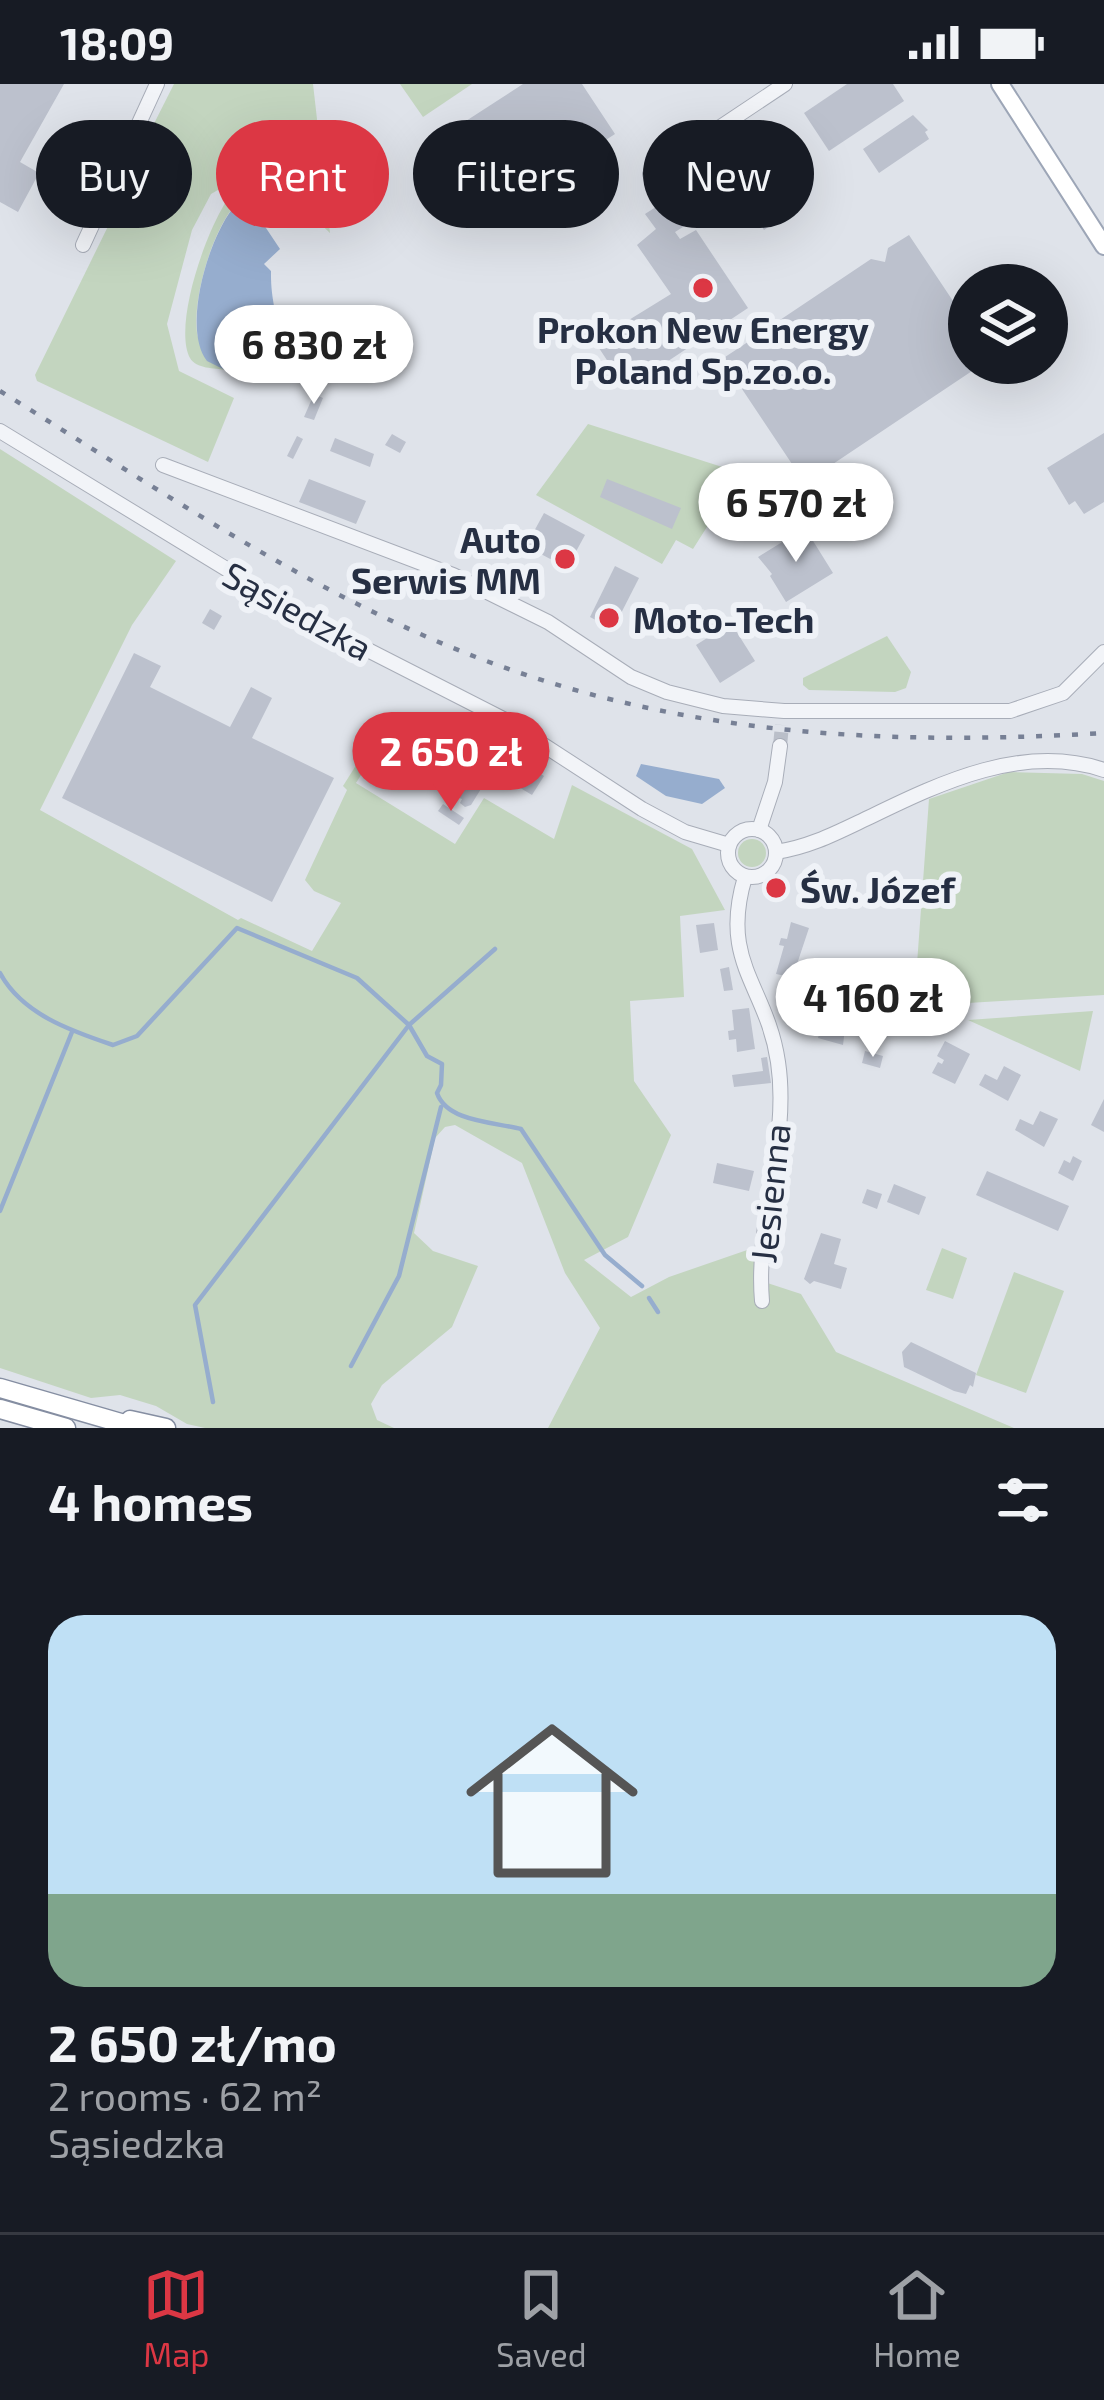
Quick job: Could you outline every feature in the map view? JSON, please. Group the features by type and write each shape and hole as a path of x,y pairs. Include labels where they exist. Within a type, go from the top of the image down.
{"highway":[{"path":"0,1388 138,1428"},
{"path":"43,1401 166,1428"},
{"path":"0,1409 65,1428"}],"main road":[{"path":"1000,84 1104,245"}],"street":[{"path":"83,245 158,84"},
{"path":"730,120 784,84"},
{"name":"Sąsiedzka","path":"0,431 315,623 505,720 642,809 686,832 729,844"},
{"path":"163,465 453,575 534,614 603,661 667,692 783,718 1030,707 1064,693 1104,652"},
{"path":"759,830 775,782 780,746"},
{"path":"776,852 810,844 952,780 997,767 1051,762 1104,770"},
{"path":"745,830 759,830 771,838 776,852 767,872 745,877 728,860 729,844 745,830"},
{"name":"Jesienna","path":"745,877 736,904 738,950 766,1018 779,1067 777,1141 759,1267 762,1301"}],"green space":[{"path":"174,84 313,84 317,120 216,120 216,191 192,230 167,324 179,371 234,398 208,462 37,381 35,375 107,228 192,228 192,120 156,120"},
{"path":"400,84 472,84 423,117"},
{"path":"216,220 216,228 221,228 198,301 197,333 208,354 225,370 197,364 190,358 186,341 191,293"},
{"path":"588,424 741,473 693,549 676,540 662,564 536,495"},
{"path":"0,449 176,561 132,625 40,810 238,920 312,951 341,903 314,891 305,880 347,790 343,786 375,735 383,740 356,783 455,844 484,798 554,839 572,785 692,849 725,910 680,916 684,997 630,1001 634,1081 671,1135 628,1237 584,1260 631,1297 669,1277 753,1248 758,1256 755,1279 801,1294 836,1352 1014,1428 548,1428 600,1328 565,1273 522,1163 455,1125 445,1127 435,1138 414,1233 433,1251 478,1266 452,1327 382,1385 371,1404 377,1420 394,1428 205,1428 120,1395 91,1398 0,1368"},
{"path":"887,636 911,672 906,688 895,692 809,690 803,685 803,678"},
{"path":"1009,772 1082,774 1104,781 1104,995 934,1005 922,982 929,976 917,964 929,799"},
{"path":"752,839 762,843 766,853 762,863 752,867 742,863 738,853 742,843"},
{"path":"1093,1011 1080,1071 968,1020"},
{"path":"942,1248 967,1258 953,1299 926,1290"},
{"path":"1014,1272 1064,1291 1026,1393 976,1375"}],"water":[{"path":"266,228 280,249 264,264 271,271 276,334 251,373 225,370 207,361 199,345 198,302 219,231"},
{"path":"641,764 719,779 725,788 702,804 666,796 636,776"}],"building":[{"path":"0,84 64,84 44,120 36,120 36,134 20,162 36,171 36,179 18,212 0,202"},
{"path":"523,84 582,84 606,120 467,120"},
{"path":"847,84 893,84 904,101 829,151 814,120 804,113"},
{"path":"913,115 928,130 929,139 879,173 863,149"},
{"path":"681,228 675,232 680,239 696,230 748,308 626,389 595,342 671,294 637,245 656,229"},
{"path":"909,235 948,294 948,384 953,384 812,478 798,473 722,359 757,336 771,338 774,324 871,259 885,262 888,248"},
{"path":"314,394 323,398 314,420 304,417"},
{"path":"1104,433 1104,502 1084,514 1075,501 1069,505 1047,468"},
{"path":"392,434 406,442 400,453 385,445"},
{"path":"297,436 303,439 293,459 287,456"},
{"path":"335,438 374,454 370,467 330,451"},
{"path":"309,479 366,501 356,524 299,502"},
{"path":"607,479 681,508 672,529 600,497"},
{"path":"707,481 721,487 714,505 700,499"},
{"path":"544,513 585,535 567,568 526,546"},
{"path":"805,528 833,573 786,602 758,557"},
{"path":"615,566 639,578 613,629 590,617"},
{"path":"210,609 222,616 214,630 202,623"},
{"path":"731,623 755,661 720,683 696,645"},
{"path":"134,653 161,666 150,687 230,727 251,687 272,698 252,738 334,778 272,902 62,798"},
{"path":"487,733 513,749 508,757 493,753 496,748 483,740"},
{"path":"477,752 503,768 498,775 492,771 471,805 465,807 462,799 449,794 455,785 463,784 458,782 477,761 473,758"},
{"path":"524,764 544,776 532,795 512,783"},
{"path":"443,804 464,818 459,825 438,811"},
{"path":"791,922 809,928 797,964 804,966 801,979 776,974 784,946 779,945 781,938 787,939"},
{"path":"714,923 718,950 700,953 696,925"},
{"path":"729,967 733,990 724,991 720,969"},
{"path":"869,988 896,998 890,1015 867,1011 862,1005"},
{"path":"749,1008 755,1049 737,1052 736,1039 729,1040 728,1031 734,1030 732,1010"},
{"path":"829,1011 846,1020 843,1045 818,1038"},
{"path":"945,1041 970,1054 955,1084 932,1073 944,1060 937,1056"},
{"path":"865,1051 883,1056 880,1068 862,1063"},
{"path":"767,1057 771,1083 734,1087 732,1075 763,1071 761,1058"},
{"path":"1004,1066 1021,1075 1008,1101 979,1085 985,1074 997,1080"},
{"path":"1104,1099 1104,1132 1091,1125"},
{"path":"1040,1111 1058,1119 1044,1147 1015,1130 1020,1119 1033,1125"},
{"path":"1073,1156 1082,1161 1073,1181 1058,1173 1064,1160 1070,1163"},
{"path":"717,1163 754,1171 749,1191 713,1183"},
{"path":"987,1171 1069,1206 1058,1231 976,1195"},
{"path":"894,1184 926,1197 919,1215 887,1202"},
{"path":"867,1189 882,1194 877,1209 862,1203"},
{"path":"821,1233 841,1239 834,1264 847,1268 841,1289 804,1279"},
{"path":"911,1342 976,1373 973,1387 966,1394 954,1391 904,1367 902,1352"}],"waterway":[{"path":"0,973 34,1010 113,1045 137,1036 237,928 357,978 409,1025 427,1056 442,1064 437,1093 442,1103 473,1119 521,1129 605,1255 642,1286"},
{"path":"213,1402 195,1305 409,1025 495,949"},
{"path":"0,1211 72,1032"},
{"path":"351,1366 399,1276 441,1107"},
{"path":"649,1298 658,1312"}],"tunnel":[{"path":"780,746 782,725"}],"railway":[{"path":"0,391 321,585 434,640 516,672 598,696 763,727 931,738 1104,733"}],"place":[{"name":"Prokon New Energy Poland Sp.zo.o.","path":"703,288"},
{"name":"Auto Serwis MM","path":"565,559"},
{"name":"Moto-Tech","path":"609,618"},
{"name":"Św. Józef","path":"776,888"}]}
